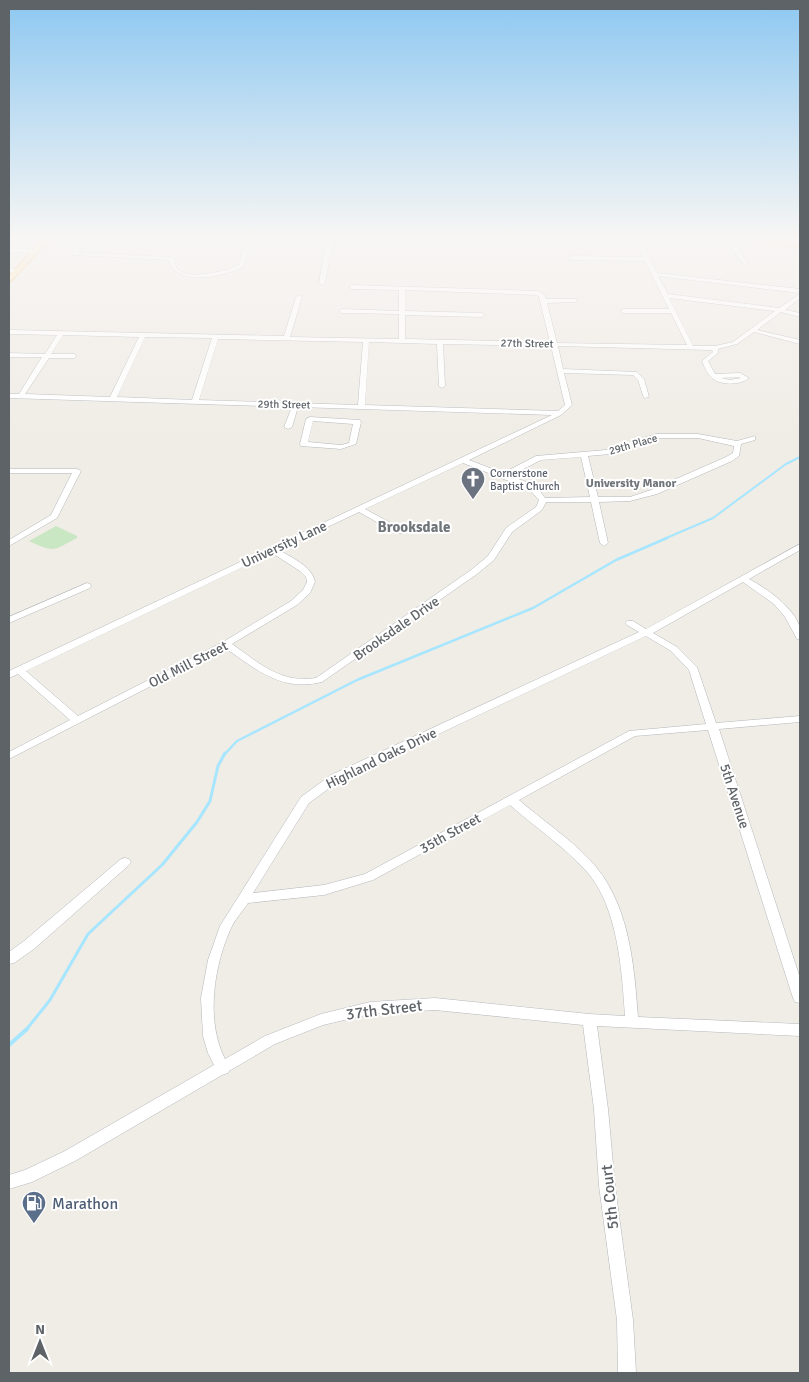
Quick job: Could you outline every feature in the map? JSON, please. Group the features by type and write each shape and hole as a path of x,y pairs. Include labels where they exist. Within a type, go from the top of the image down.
{"street":[{"path":"287,337 297,303"},
{"path":"402,303 402,341"},
{"path":"544,303 569,402 560,413"},
{"path":"669,303 692,347"},
{"path":"727,303 780,310 800,315"},
{"path":"712,376 705,361 716,352 715,348 735,343 789,303"},
{"path":"342,311 482,315"},
{"path":"623,311 673,311"},
{"path":"752,330 800,342"},
{"name":"27th Street","path":"9,332 715,348"},
{"path":"21,396 61,333"},
{"path":"113,399 143,335"},
{"path":"195,401 216,336"},
{"path":"361,406 366,340"},
{"path":"440,342 442,386"},
{"path":"9,355 74,356"},
{"path":"561,371 635,374 641,379 646,396"},
{"name":"29th Street","path":"9,396 560,413"},
{"path":"288,427 296,404"},
{"path":"310,419 357,422 352,444 341,447 304,444 310,419 307,413 311,404"},
{"name":"University Lane","path":"9,675 560,413"},
{"name":"29th Place","path":"503,476 539,458 608,452 644,439 662,435 698,436 736,443 752,438"},
{"path":"463,460 532,487 543,500 596,501 637,498 733,457 738,448 736,443"},
{"path":"584,454 604,543"},
{"path":"9,471 77,472 54,516 9,543"},
{"name":"Brooksdale Drive","path":"226,644 282,680 300,684 319,680 492,558 509,530 539,508 543,500"},
{"path":"359,509 399,531"},
{"name":"Highland Oaks Drive","path":"223,1069 216,1058 209,1027 208,996 216,954 226,926 244,899 260,868 305,800 327,783 647,632 800,547"},
{"name":"Old Mill Street","path":"9,756 226,644 289,607 310,586 311,582 307,573 273,550"},
{"path":"743,579 779,602 790,617 800,637"},
{"path":"9,620 86,586"},
{"name":"5th Avenue","path":"630,623 680,654 694,669 800,998"},
{"path":"20,670 77,721"},
{"name":"35th Street","path":"244,899 324,890 369,877 625,736 644,731 800,719"},
{"path":"510,799 581,858 605,889 619,934 629,984 632,1022"},
{"path":"9,959 29,945 125,862"},
{"name":"37th Street","path":"9,1182 27,1177 70,1156 223,1069 270,1040 296,1028 336,1016 383,1006 410,1004 451,1005 589,1020 800,1030"},
{"name":"5th Court","path":"589,1020 601,1109 612,1230 625,1320 628,1373"}],"green space":[{"path":"56,526 77,536 77,538 53,549 29,541"}],"waterway":[{"path":"664,539 713,518 786,464 800,457"},
{"path":"224,755 237,741 357,680 533,608 616,560 667,538"},
{"path":"26,1030 50,1000 88,934 162,865 197,822 210,801 218,766 225,753"},
{"path":"9,1045 26,1030"}],"place":[{"name":"Cornerstone Baptist Church","path":"473,500"},
{"name":"Marathon","path":"34,1224"}],"district":[{"name":"University Manor","path":"631,483"},
{"name":"Brooksdale","path":"414,527"}]}
